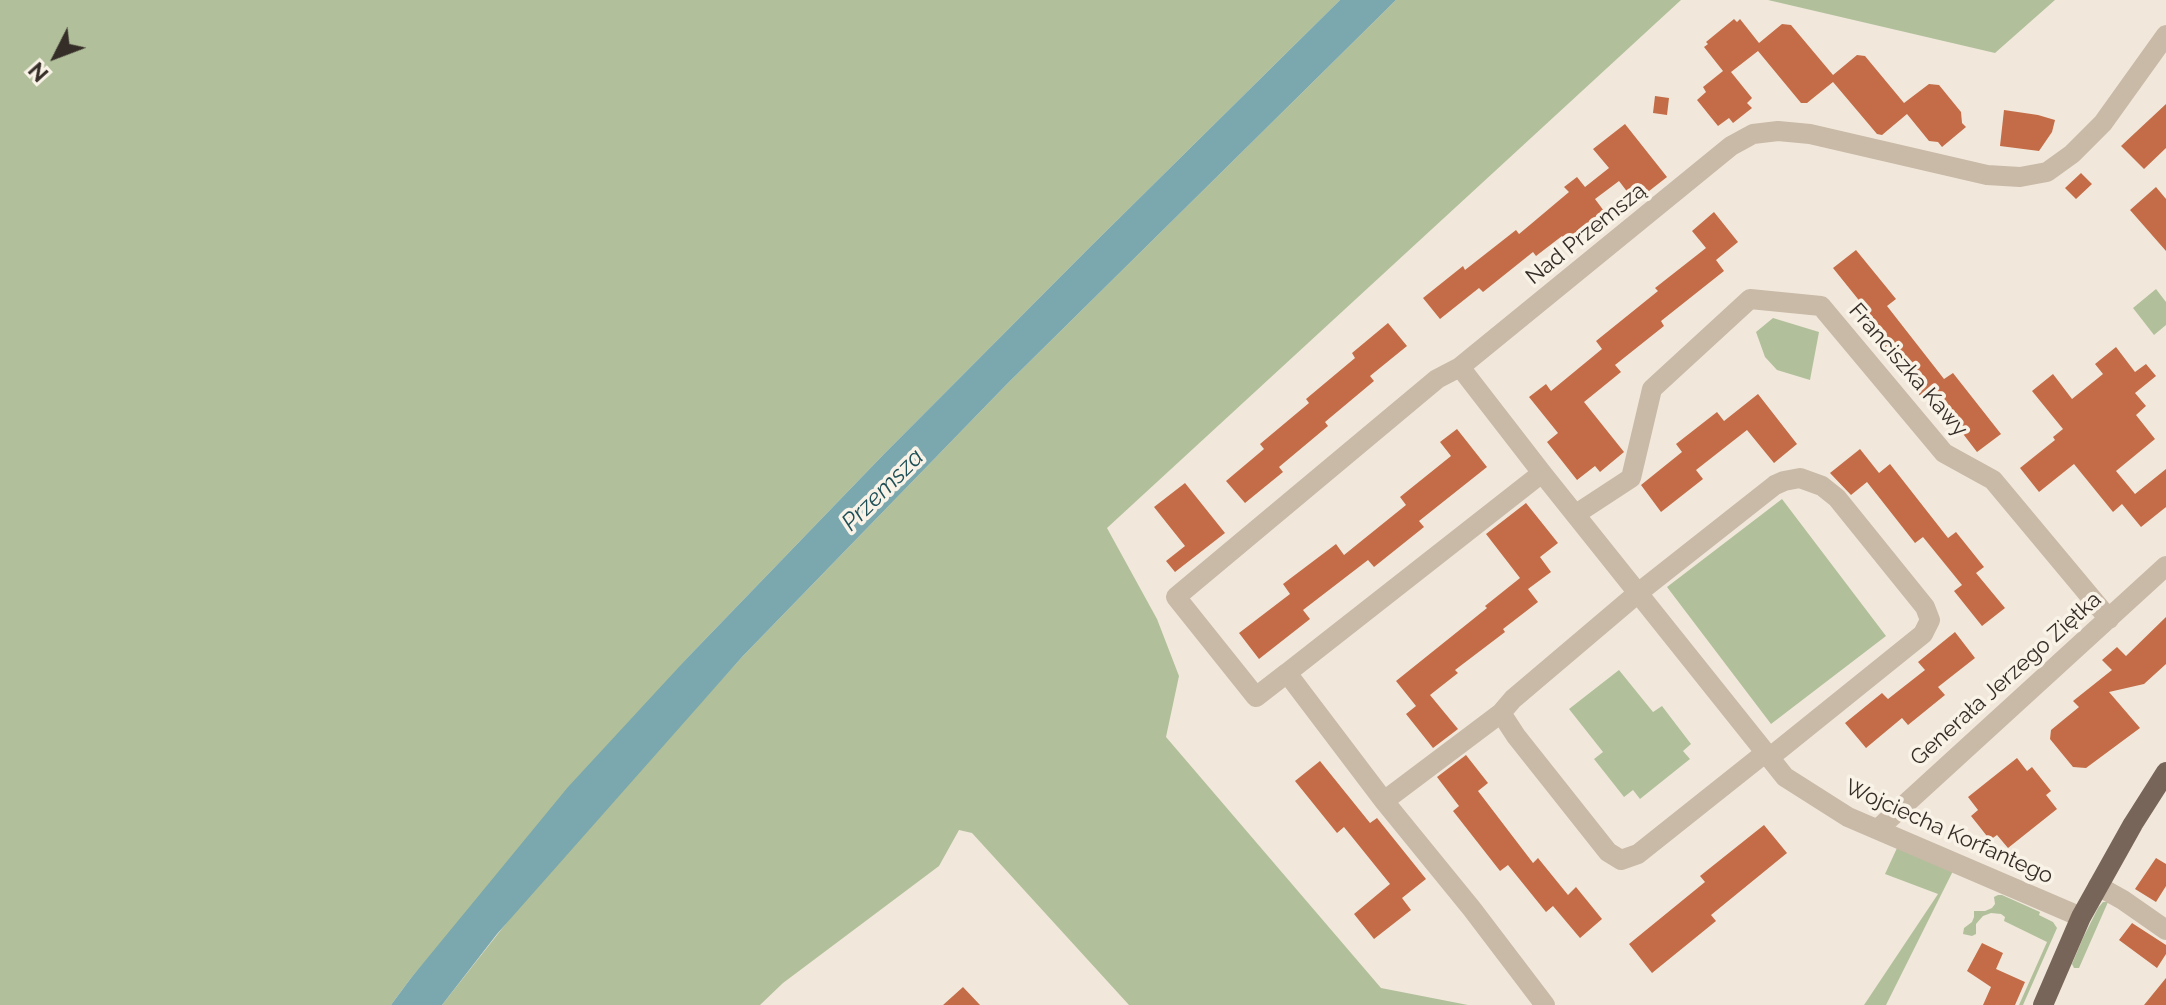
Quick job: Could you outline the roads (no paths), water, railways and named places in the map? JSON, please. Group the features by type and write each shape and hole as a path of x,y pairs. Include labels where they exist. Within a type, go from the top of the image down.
{"main road":[{"path":"2043,1005 2081,917 2166,772"}],"street":[{"name":"Nad Przemszą","path":"1287,673 1256,697 1176,597 1437,379 1460,367 1731,146 1753,134 1778,131 1810,134 1987,175 2020,177 2047,172 2072,154 2103,123 2166,35"},
{"name":"Franciszka Kawy","path":"1576,514 1631,478 1652,389 1750,299 1821,306 1944,453 1993,480 2109,619"},
{"name":"Wojciecha Korfantego","path":"1460,367 1785,777 1848,817 2081,917"},
{"path":"1542,473 1287,673 1545,1005"},
{"path":"1384,801 1501,713 1513,699 1638,593 1784,481 1800,478 1822,486 1837,498 1925,607 1930,620 1923,634 1767,756 1638,854 1621,860 1608,852 1501,713"},
{"name":"Generała Jerzego Ziętka","path":"1878,829 2166,566"},
{"path":"2098,886 2166,930"}],"water":[{"name":"Przemsza","path":"1340,0 1396,0 1008,383 742,657 497,934 442,1005 391,1005 568,787 690,655 884,454"}]}
